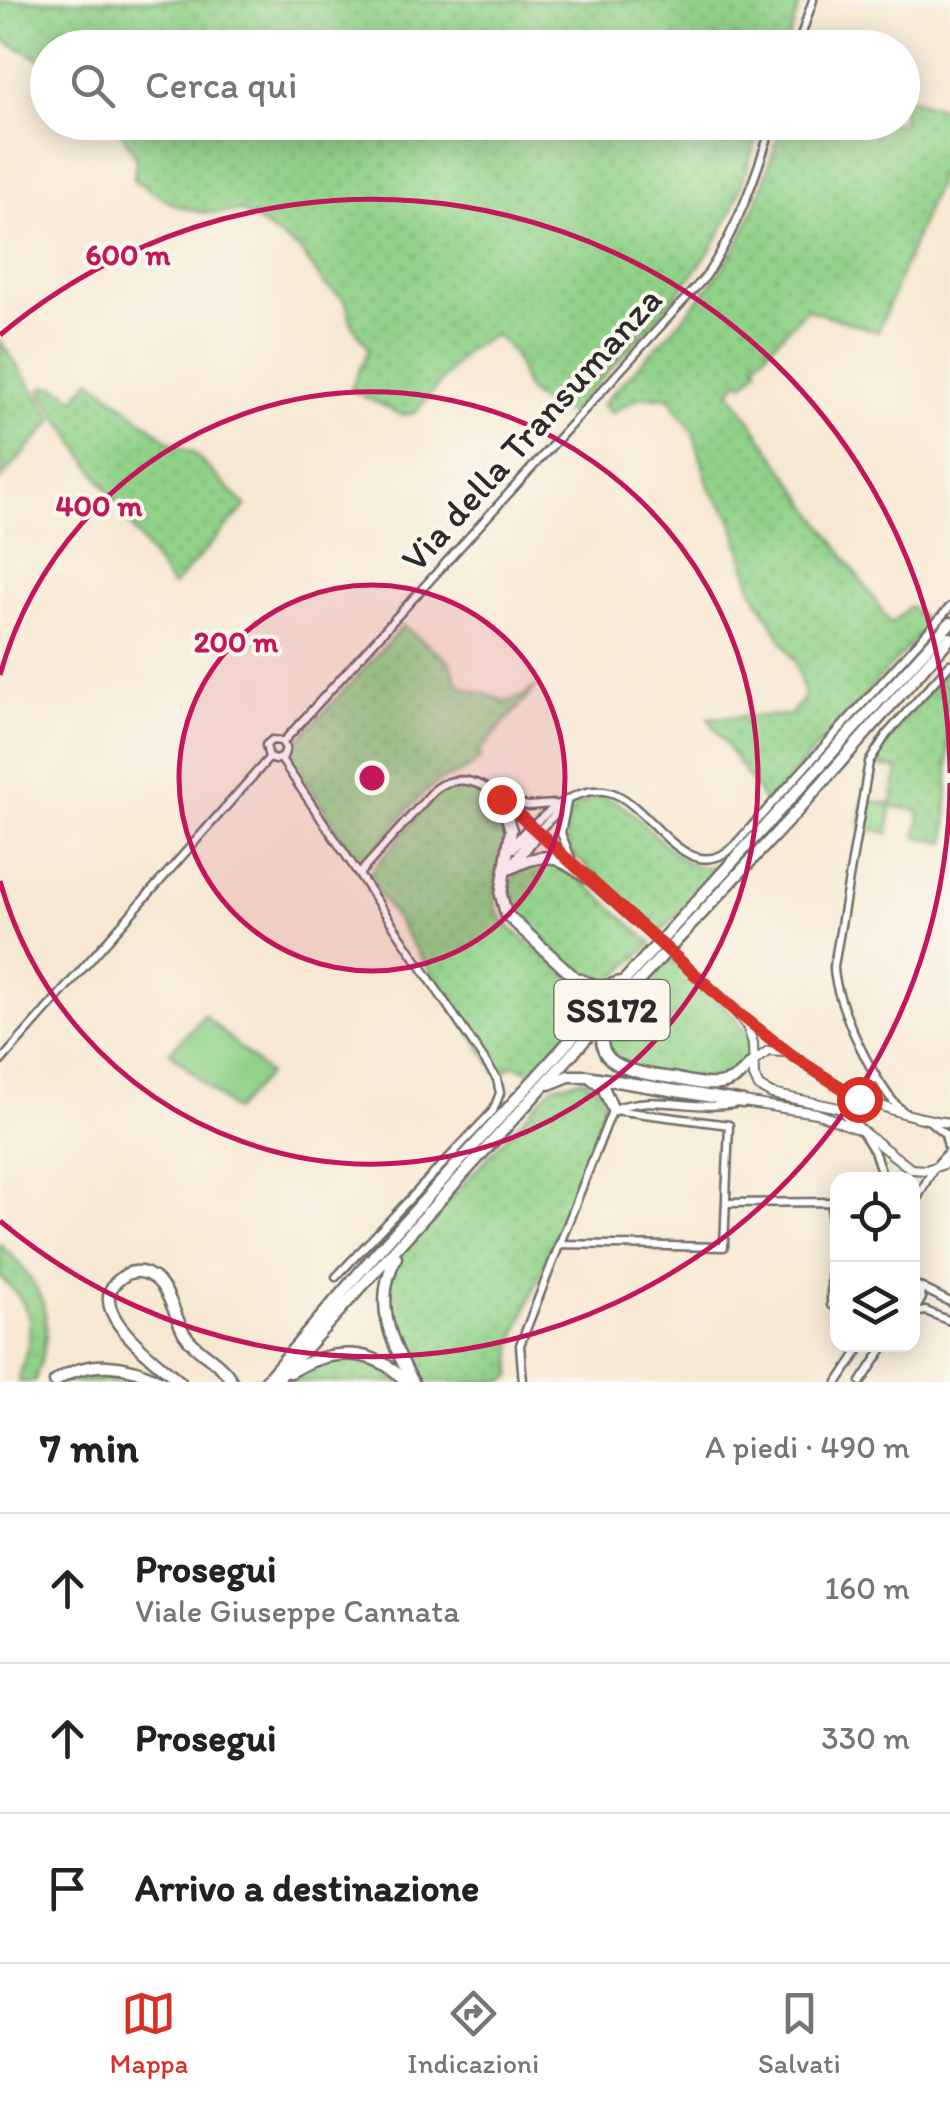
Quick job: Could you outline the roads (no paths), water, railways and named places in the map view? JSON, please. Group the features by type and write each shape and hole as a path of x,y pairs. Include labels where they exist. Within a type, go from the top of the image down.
{"highway":[{"name":"SS172","path":"265,1382 379,1250 950,623"},
{"name":"SS172","path":"276,1382 799,810 950,638"},
{"path":"501,799 511,830 508,873 501,895 506,914 575,978 608,987 633,972"},
{"path":"510,854 535,828"},
{"path":"508,873 535,828"},
{"path":"508,873 530,858 552,856 583,874"},
{"path":"575,978 587,1003 576,1037"},
{"path":"620,1002 605,1026 603,1039 609,1058 623,1068 722,1084 738,1077 752,1063"},
{"path":"540,1090 561,1078 586,1076 743,1102"},
{"path":"586,1076 603,1086 613,1110"},
{"path":"404,1241 385,1281 384,1304 387,1327 409,1382"},
{"path":"180,1382 113,1319 108,1296 114,1283 125,1274 137,1272 160,1282 186,1336 226,1370 232,1382"},
{"path":"276,1382 299,1366 342,1354 376,1359 409,1382"},
{"path":"55,1382 82,1368 106,1366 134,1370 161,1382"}],"street":[{"path":"803,30 812,0"},
{"name":"Via della Transumanza","path":"283,742 706,276 747,203 767,140"},
{"path":"535,828 548,810 568,801 594,790 614,793 688,854 720,856 734,847 950,607"},
{"path":"910,1116 890,1100 842,1009 834,978 869,762 887,734 950,664"},
{"path":"268,758 267,743 275,739 283,742 286,751 282,758"},
{"path":"0,1062 268,758 282,758"},
{"path":"282,758 498,1079 500,1093 493,1111 336,1277"},
{"path":"359,874 443,784 452,780 473,781 535,828 734,1010 794,1057 852,1095 910,1116 950,1123"},
{"path":"501,799 538,806 568,801"},
{"path":"568,801 562,840 583,874"},
{"path":"734,1010 751,1036 755,1081 766,1092 839,1108 911,1168 933,1169 950,1162"},
{"path":"752,1063 774,1050 794,1057"},
{"path":"852,1095 871,1088 873,1068"},
{"path":"522,1382 520,1345 613,1110 637,1102 710,1108 743,1102 816,1114 862,1131 881,1172"},
{"path":"559,1244 724,1247 729,1126 613,1110"},
{"path":"920,1193 933,1169 947,1157 949,1145 941,1129 928,1120"},
{"path":"726,1203 832,1202 831,1262"},
{"path":"920,1287 950,1302"},
{"path":"920,1312 950,1321"},
{"path":"838,1382 858,1352"},
{"path":"861,1382 881,1352"}]}
